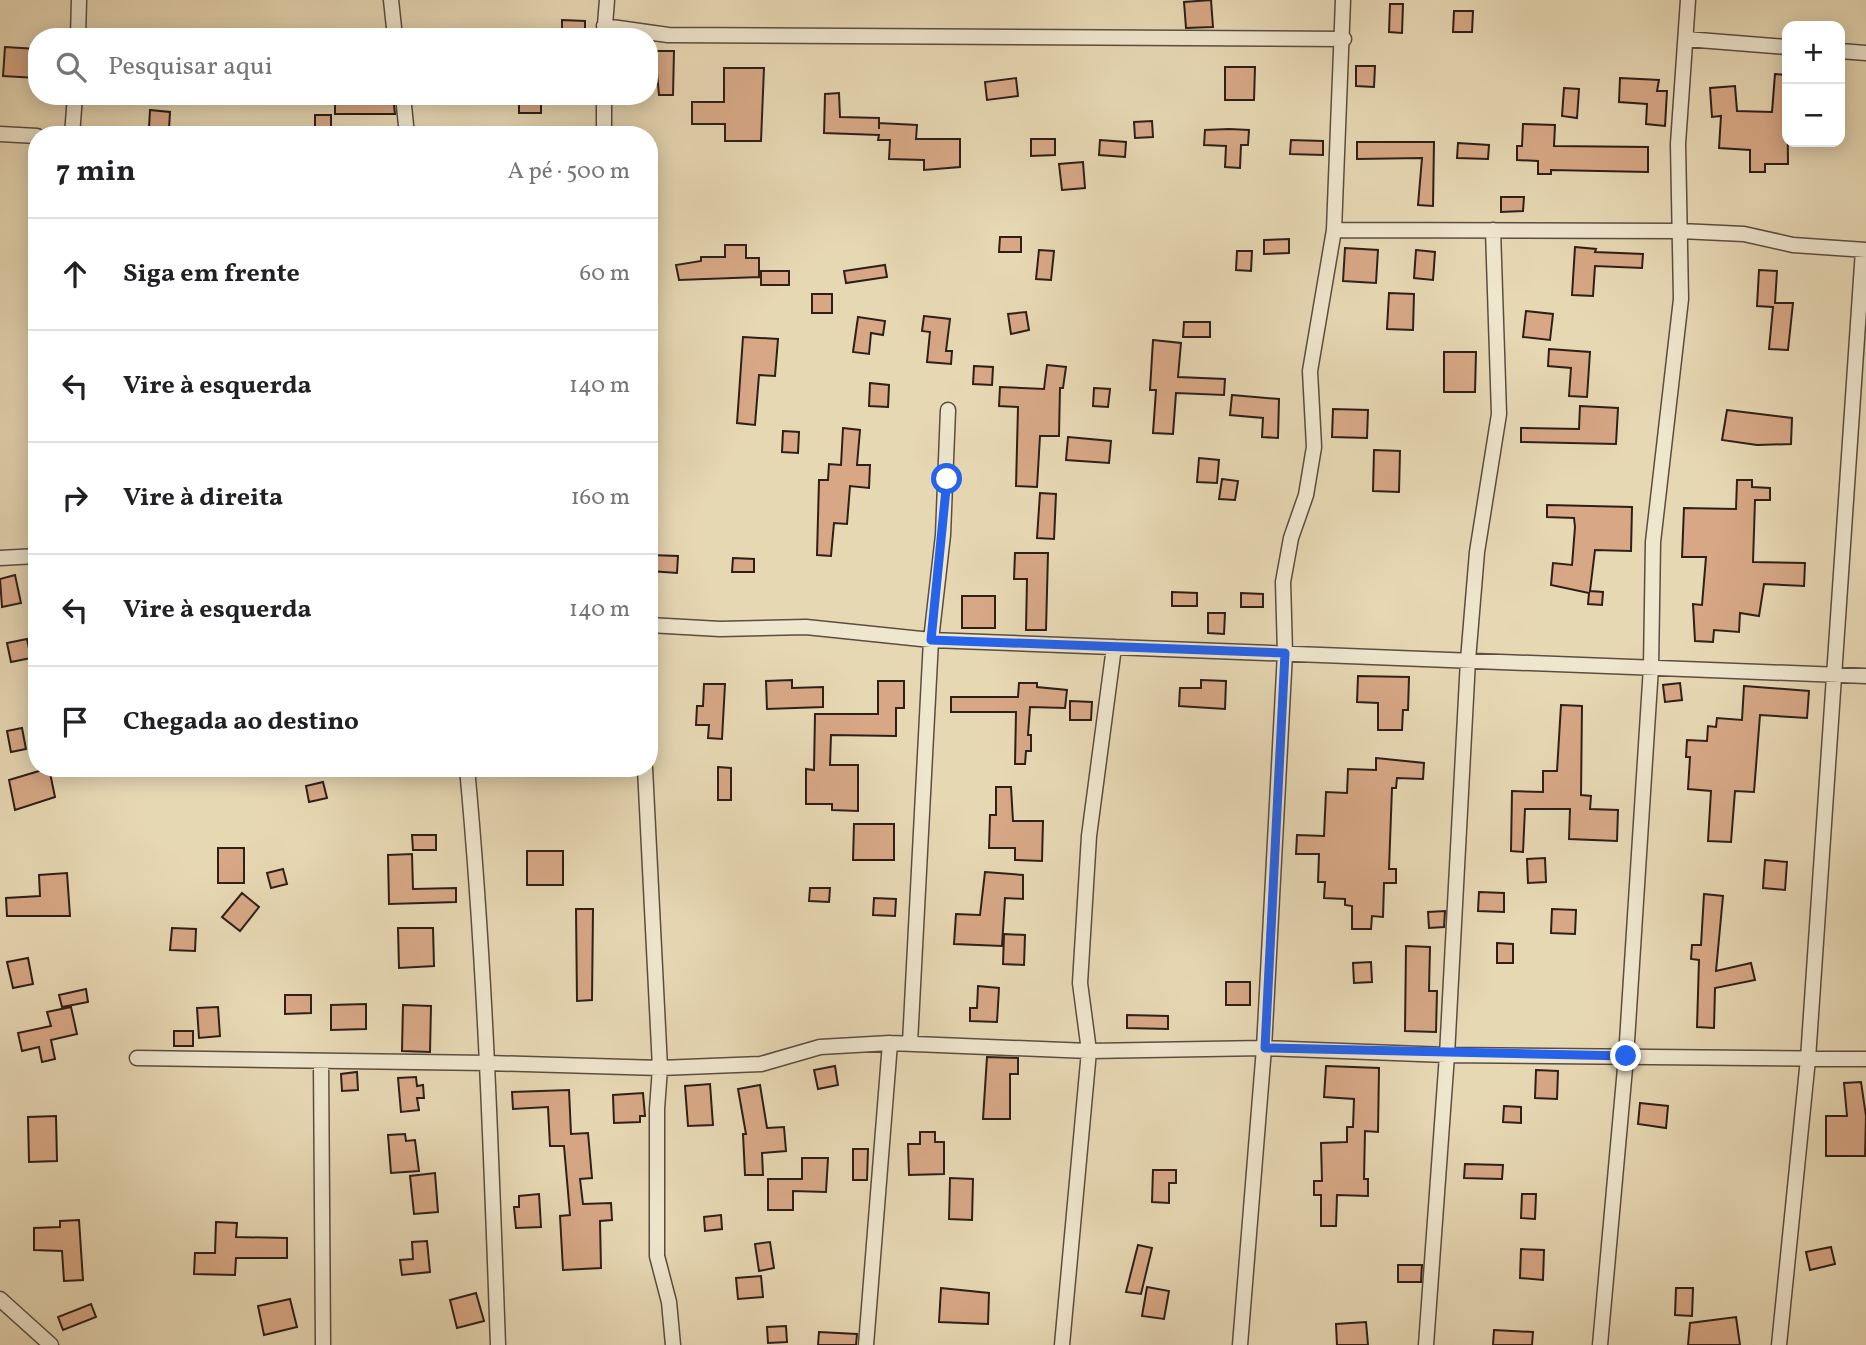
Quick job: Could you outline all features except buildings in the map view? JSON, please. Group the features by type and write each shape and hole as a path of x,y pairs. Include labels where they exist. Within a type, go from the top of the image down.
{"street":[{"path":"78,28 79,0"},
{"path":"391,0 394,28"},
{"path":"604,28 607,0"},
{"path":"1240,1345 1265,1048 1285,653 1283,582 1291,538 1306,495 1314,447 1310,371 1334,230 1344,39 1343,0"},
{"path":"1600,1345 1626,1056 1651,667 1653,542 1681,299 1678,144 1688,0"},
{"path":"658,34 1344,39"},
{"path":"1686,39 1782,47"},
{"path":"1845,51 1866,53"},
{"path":"73,126 74,105"},
{"path":"404,105 406,126"},
{"path":"604,105 604,126"},
{"path":"0,134 28,136"},
{"path":"1334,230 1680,231 1744,234 1793,245 1864,250 1831,676 1808,1059 1779,1345"},
{"path":"1426,1345 1447,1055 1468,660 1477,552 1499,414 1493,230"},
{"path":"910,1043 931,640 943,535 948,410"},
{"path":"0,558 28,556"},
{"path":"658,626 720,629 806,627 931,640 1866,676"},
{"path":"1062,1345 1089,1051 1080,983 1089,836 1114,647"},
{"path":"468,777 479,898 488,1063 498,1345"},
{"path":"645,777 660,1069 657,1109 657,1256 668,1302 673,1345"},
{"path":"866,1345 890,1042"},
{"path":"137,1058 488,1063 660,1069 761,1064 820,1047 890,1042 1089,1051 1265,1048 1447,1055 1866,1059"},
{"path":"321,1061 323,1345"},
{"path":"0,1299 51,1345"}],"route":[{"path":"947,479 931,640 1285,653 1265,1048 1447,1055 1626,1056"}]}
